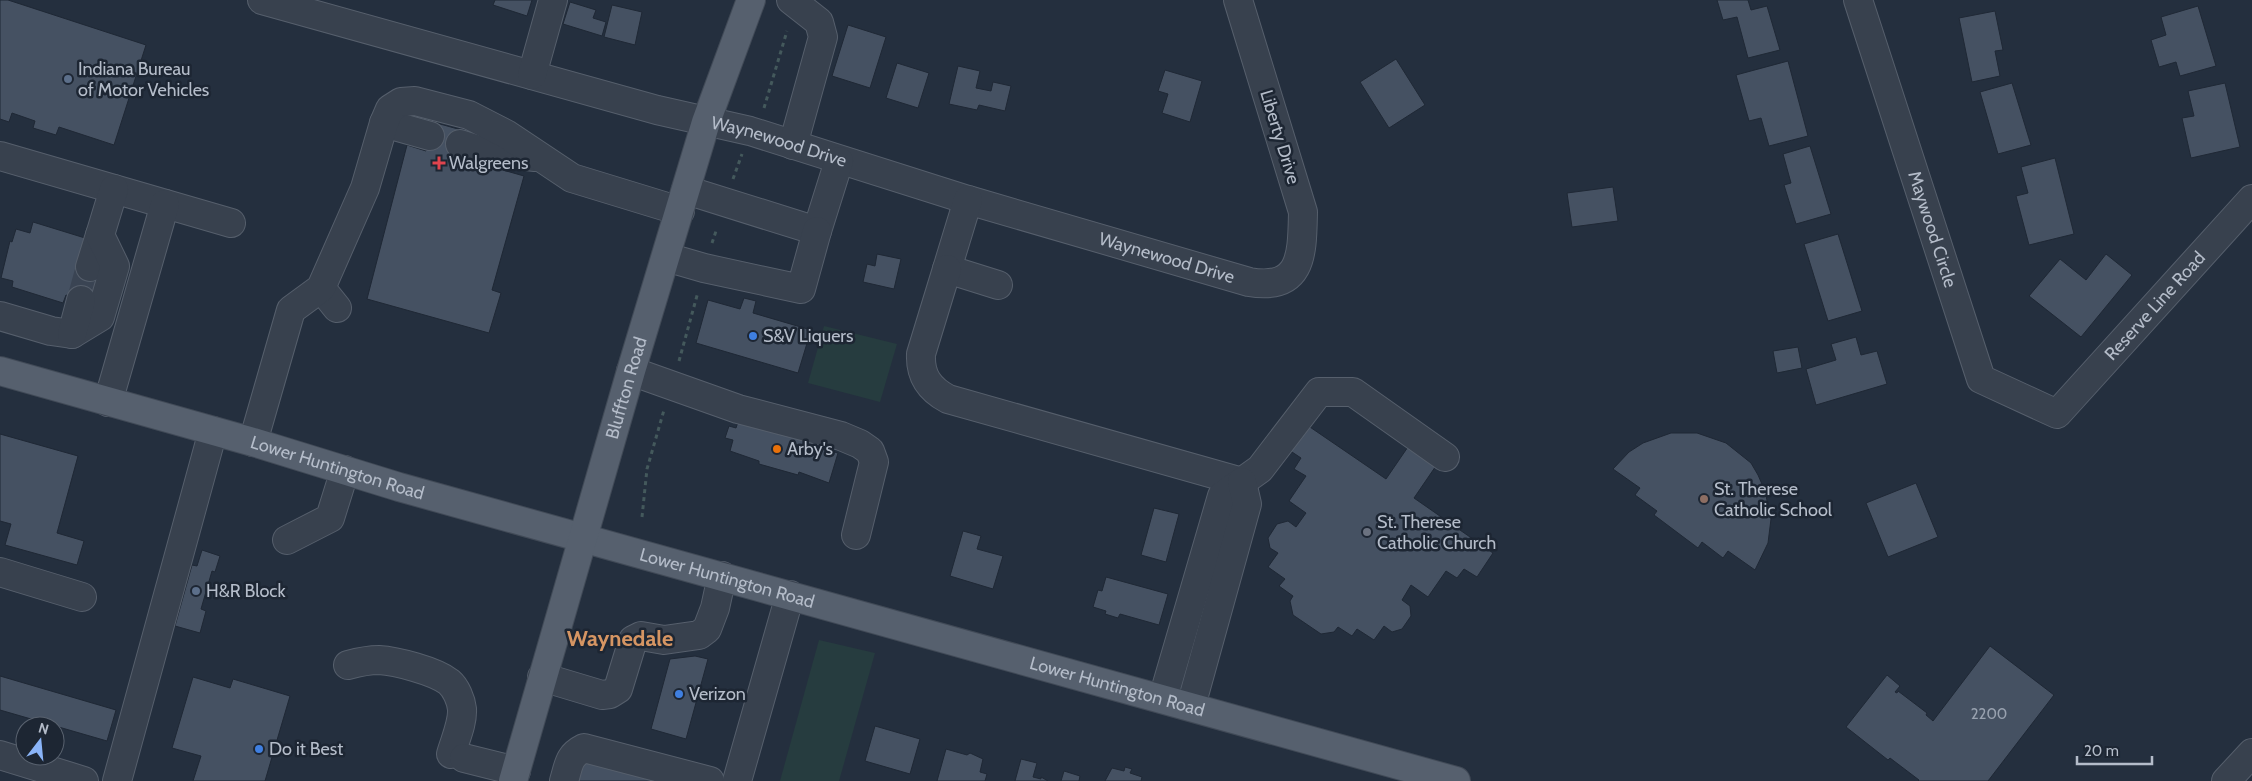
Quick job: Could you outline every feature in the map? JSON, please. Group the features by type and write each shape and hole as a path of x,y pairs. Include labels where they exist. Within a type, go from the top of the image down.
{"main road":[{"name":"Bluffton Road","path":"515,776 631,371 706,122 751,0"},
{"name":"Lower Huntington Road","path":"0,371 345,470 1456,781"}],"street":[{"name":"Waynewood Drive","path":"262,0 706,122 750,131 968,200 1249,282 1264,284 1280,282 1292,275"},
{"path":"532,75 553,0"},
{"path":"791,0 818,22 823,37 793,145"},
{"name":"Liberty Drive","path":"1238,0 1302,212 1302,239 1292,275"},
{"name":"Maywood Circle","path":"1858,0 1981,379 2056,414"},
{"path":"252,442 291,310 329,298 366,188 384,123 390,109 400,102 415,101 469,116 506,134 572,178 818,231"},
{"path":"384,123 430,136"},
{"path":"460,144 482,151 542,158"},
{"path":"0,156 231,223"},
{"path":"666,256 704,268 801,289 839,160"},
{"path":"90,267 114,189"},
{"name":"Reserve Line Road","path":"2056,414 2252,199"},
{"path":"968,200 921,354 920,368 927,383 937,393 948,399 1242,482"},
{"path":"108,402 165,204"},
{"path":"0,316 51,331 72,334 100,317 115,266 100,235"},
{"path":"947,269 998,284"},
{"path":"72,334 81,300"},
{"path":"631,371 738,408 841,436 860,444 870,451 874,462 856,535"},
{"path":"1163,698 1222,496 1260,468 1319,392 1353,392 1446,457"},
{"path":"117,781 213,431"},
{"path":"287,540 330,518 345,470"},
{"path":"1191,706 1247,504 1242,482"},
{"path":"0,572 82,597"},
{"path":"542,677 602,695 618,690 634,640 640,636 664,640 699,636 707,629 715,608 722,576"},
{"path":"737,781 790,595"},
{"path":"348,665 362,661 380,660 434,674 449,682 454,688 462,708 457,756 515,776"},
{"path":"564,781 571,757 575,752 584,748 710,781"},
{"path":"2226,781 2252,753"},
{"path":"0,755 84,781"}],"green space":[{"path":"824,326 897,344 880,402 808,383"},
{"path":"819,640 875,653 839,781 780,781"}],"building":[{"name":"Indiana Bureau of Motor Vehicles","path":"0,0 8,0 146,45 114,145 59,127 56,135 33,128 35,121 12,113 9,122 0,119"},
{"path":"495,0 532,0 527,16 493,5"},
{"path":"1717,0 1748,0 1751,10 1767,6 1780,50 1748,58 1737,17 1723,20"},
{"path":"570,2 596,10 593,18 606,22 602,36 563,24"},
{"path":"612,5 642,12 635,45 604,37"},
{"path":"2198,6 2216,66 2180,76 2176,62 2159,67 2151,40 2166,35 2161,17"},
{"path":"1995,11 2003,50 1995,51 2000,76 1972,82 1959,18"},
{"path":"848,25 886,37 870,88 832,76"},
{"path":"1396,59 1425,105 1389,128 1360,82"},
{"path":"1788,61 1808,136 1769,146 1761,118 1749,121 1736,75"},
{"path":"897,63 929,73 918,108 886,98"},
{"path":"958,66 980,71 976,88 991,91 993,82 1011,86 1005,111 979,105 977,110 949,104"},
{"path":"1165,70 1202,81 1190,122 1162,113 1168,94 1158,91"},
{"path":"2012,83 2031,145 1998,154 1980,92"},
{"path":"2225,83 2240,147 2191,158 2182,118 2194,116 2188,91"},
{"name":"Walgreens","path":"433,122 465,131 457,157 524,176 492,290 501,293 489,333 367,299 407,145 426,151"},
{"path":"1810,146 1831,214 1796,224 1784,185 1791,183 1783,154"},
{"path":"2055,158 2074,234 2029,245 2016,196 2028,193 2021,167"},
{"path":"1613,187 1618,221 1572,227 1567,193"},
{"path":"33,222 85,238 103,271 93,304 66,295 63,303 12,287 13,281 1,278 10,241 12,242 16,229 30,233"},
{"path":"1838,234 1862,311 1828,321 1804,244"},
{"path":"877,254 901,259 894,289 863,282 867,264 875,266"},
{"path":"2106,254 2132,275 2081,337 2029,296 2060,259 2086,280"},
{"name":"S&V Liquers","path":"744,298 756,301 753,313 811,330 798,373 696,343 708,300 740,309"},
{"path":"1856,337 1861,355 1877,351 1887,384 1816,405 1806,369 1836,360 1831,344"},
{"path":"1798,347 1802,368 1777,373 1773,351"},
{"name":"Arby's","path":"740,416 822,437 819,448 838,453 829,483 799,472 798,475 759,464 759,461 730,451 733,440 725,438 729,426 736,428"},
{"name":"St. Therese Catholic Church","path":"1307,425 1386,479 1412,441 1440,460 1414,498 1493,553 1477,577 1464,569 1457,578 1446,571 1428,597 1411,585 1402,600 1410,606 1411,616 1402,629 1392,632 1384,626 1374,640 1357,629 1352,636 1338,627 1334,632 1321,634 1293,615 1290,601 1293,596 1279,586 1285,579 1268,567 1278,553 1270,548 1268,538 1277,524 1288,521 1296,527 1306,513 1289,501 1306,476 1294,469 1301,458 1289,450"},
{"name":"St. Therese Catholic School","path":"1671,433 1697,433 1726,443 1751,463 1765,491 1771,519 1768,543 1755,570 1728,551 1723,558 1702,542 1698,548 1654,515 1657,511 1635,495 1640,488 1613,469 1629,452 1643,443"},
{"path":"0,434 78,456 57,533 84,541 77,565 5,545 11,524 0,521"},
{"path":"1916,483 1938,537 1888,557 1866,503"},
{"path":"1154,508 1179,514 1166,562 1141,555"},
{"path":"963,531 981,536 977,549 1003,556 993,589 950,576"},
{"name":"H&R Block","path":"202,550 220,556 215,572 212,571 201,609 206,611 200,633 175,626 192,565 197,566"},
{"path":"1106,577 1168,594 1159,625 1120,614 1118,618 1105,614 1106,611 1093,607 1098,590 1102,591"},
{"path":"1990,646 2054,695 1988,781 1918,781 1890,758 1888,760 1846,727 1887,675 1900,686 1895,692 1897,693 1898,691 1927,713 1926,715 1933,721"},
{"name":"Verizon","path":"695,656 708,659 686,739 651,729 670,659"},
{"path":"0,676 116,710 107,741 65,729 65,716 21,716 0,710"},
{"path":"193,677 230,688 233,679 290,696 265,781 193,781 201,756 172,748"},
{"path":"875,726 920,739 910,774 865,761"},
{"path":"946,749 967,755 970,753 983,759 980,772 987,774 985,781 937,781"},
{"path":"581,757 672,781 575,781"},
{"path":"1021,759 1037,763 1033,777 1041,779 1041,777 1048,781 1015,781"},
{"path":"1125,767 1132,769 1130,773 1142,777 1141,781 1105,781 1112,768 1124,771"},
{"path":"1064,771 1080,776 1079,781 1061,781"}],"tunnel":[{"path":"81,300 90,267"}],"place":[{"name":"Indiana Bureau of Motor Vehicles","path":"68,79"},
{"name":"Walgreens","path":"439,163"},
{"name":"S&V Liquers","path":"753,336"},
{"name":"Arby's","path":"777,449"},
{"name":"St. Therese Catholic School","path":"1704,499"},
{"name":"St. Therese Catholic Church","path":"1367,532"},
{"name":"H&R Block","path":"196,591"},
{"name":"Verizon","path":"679,694"},
{"name":"Do it Best","path":"259,749"}],"district":[{"name":"Waynedale","path":"620,638"}]}
